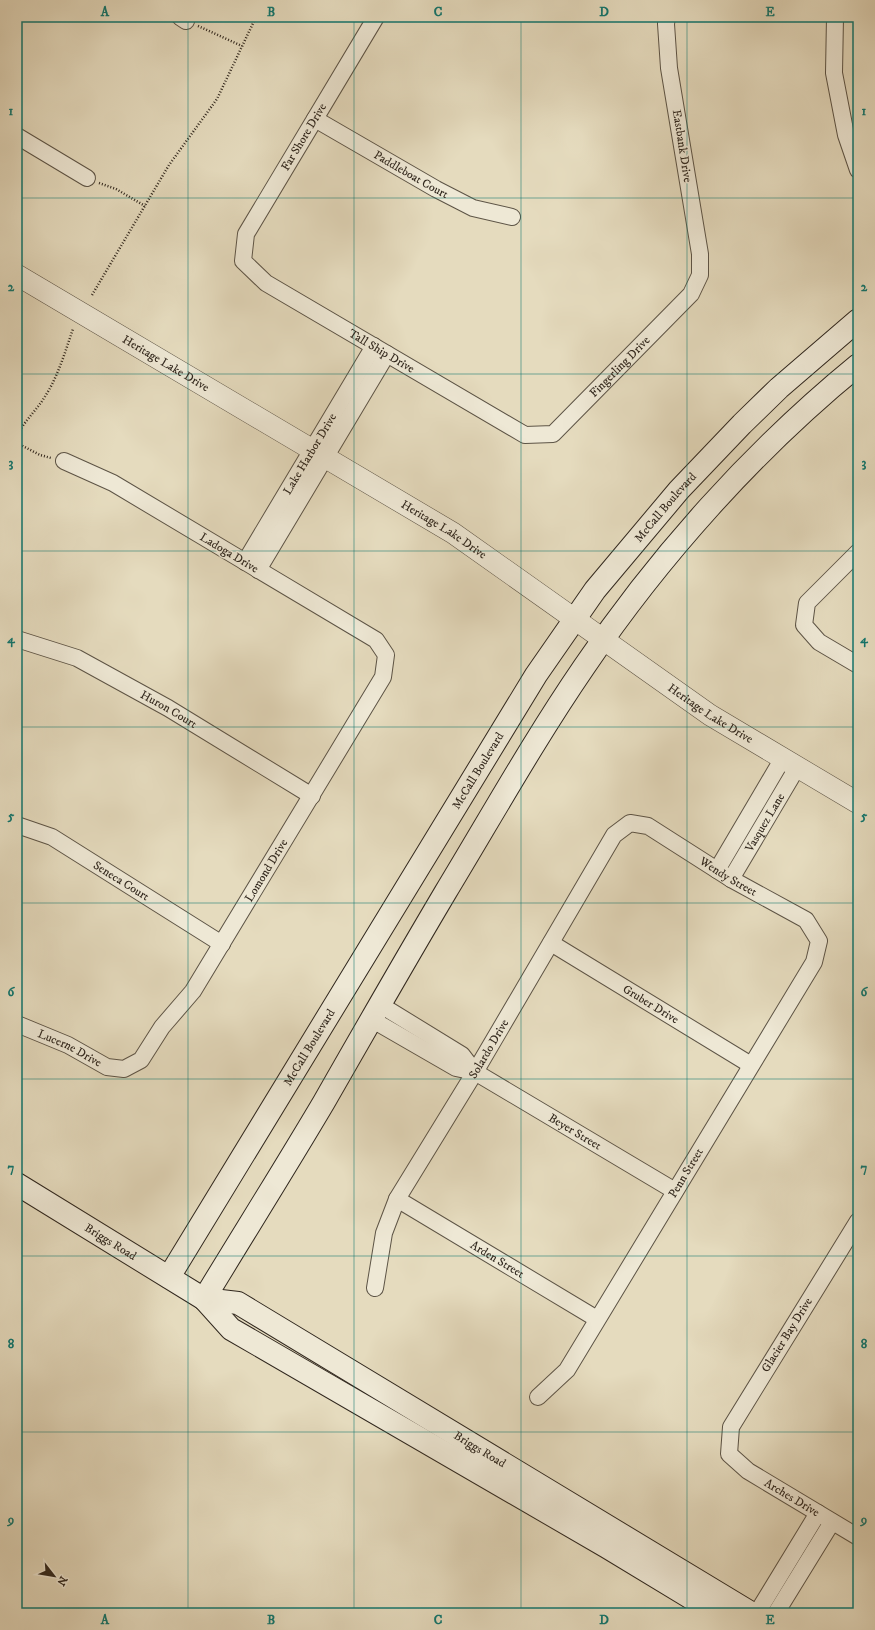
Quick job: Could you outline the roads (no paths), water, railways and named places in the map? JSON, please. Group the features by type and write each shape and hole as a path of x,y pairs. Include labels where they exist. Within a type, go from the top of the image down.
{"main road":[{"name":"McCall Boulevard","path":"169,1276 536,675 595,590 643,531 700,467 779,388 858,320"},
{"path":"204,1299 323,1103 375,1012 562,699 603,640 618,619 710,507 803,413 858,366"},
{"name":"Briggs Road","path":"17,1184 169,1276 204,1299 231,1329 600,1543 716,1613"},
{"name":"Briggs Road","path":"204,1299 238,1303 751,1613"}],"street":[{"name":"Far Shore Drive","path":"243,261 246,234 376,17"},
{"name":"Eastbank Drive","path":"667,17 666,24 669,68 700,254 700,275"},
{"path":"835,17 834,73 846,135 858,170"},
{"name":"Paddleboat Court","path":"315,119 436,189 473,208 512,218"},
{"path":"17,136 87,178"},
{"name":"Tall Ship Drive","path":"243,261 266,283 525,435"},
{"name":"Heritage Lake Drive","path":"17,275 453,533 710,715 858,803"},
{"name":"Fingerling Drive","path":"525,435 553,434 690,294 700,275"},
{"name":"Lake Harbor Drive","path":"251,566 381,350"},
{"name":"Ladoga Drive","path":"64,461 113,483 376,640 386,655"},
{"path":"858,552 807,603 804,625 820,642 858,665"},
{"name":"Huron Court","path":"17,639 76,658 168,708 312,796"},
{"name":"Lomond Drive","path":"124,1069 141,1060 162,1027 194,991 383,677 386,655"},
{"name":"Vasquez Lane","path":"716,870 790,762"},
{"name":"Vasquez Lane","path":"731,879 790,762"},
{"name":"Wendy Street","path":"630,823 648,826 731,879 806,920 819,941"},
{"name":"Solardo Drive","path":"376,1288 384,1233 397,1199 475,1072 614,835 630,823"},
{"name":"Seneca Court","path":"17,825 52,837 222,944"},
{"name":"Penn Street","path":"538,1397 567,1370 814,962 819,941"},
{"name":"Gruber Drive","path":"551,943 751,1065"},
{"name":"Beyer Street","path":"375,1012 456,1068 475,1072 675,1191"},
{"name":"Lucerne Drive","path":"17,1024 68,1045 107,1067 124,1069"},
{"name":"Arden Street","path":"397,1199 597,1319"},
{"name":"Glacier Bay Drive","path":"730,1454 731,1427 858,1221"},
{"name":"Arches Drive","path":"730,1454 748,1471 858,1537"},
{"path":"757,1613 818,1513"},
{"path":"776,1613 832,1522"}]}
